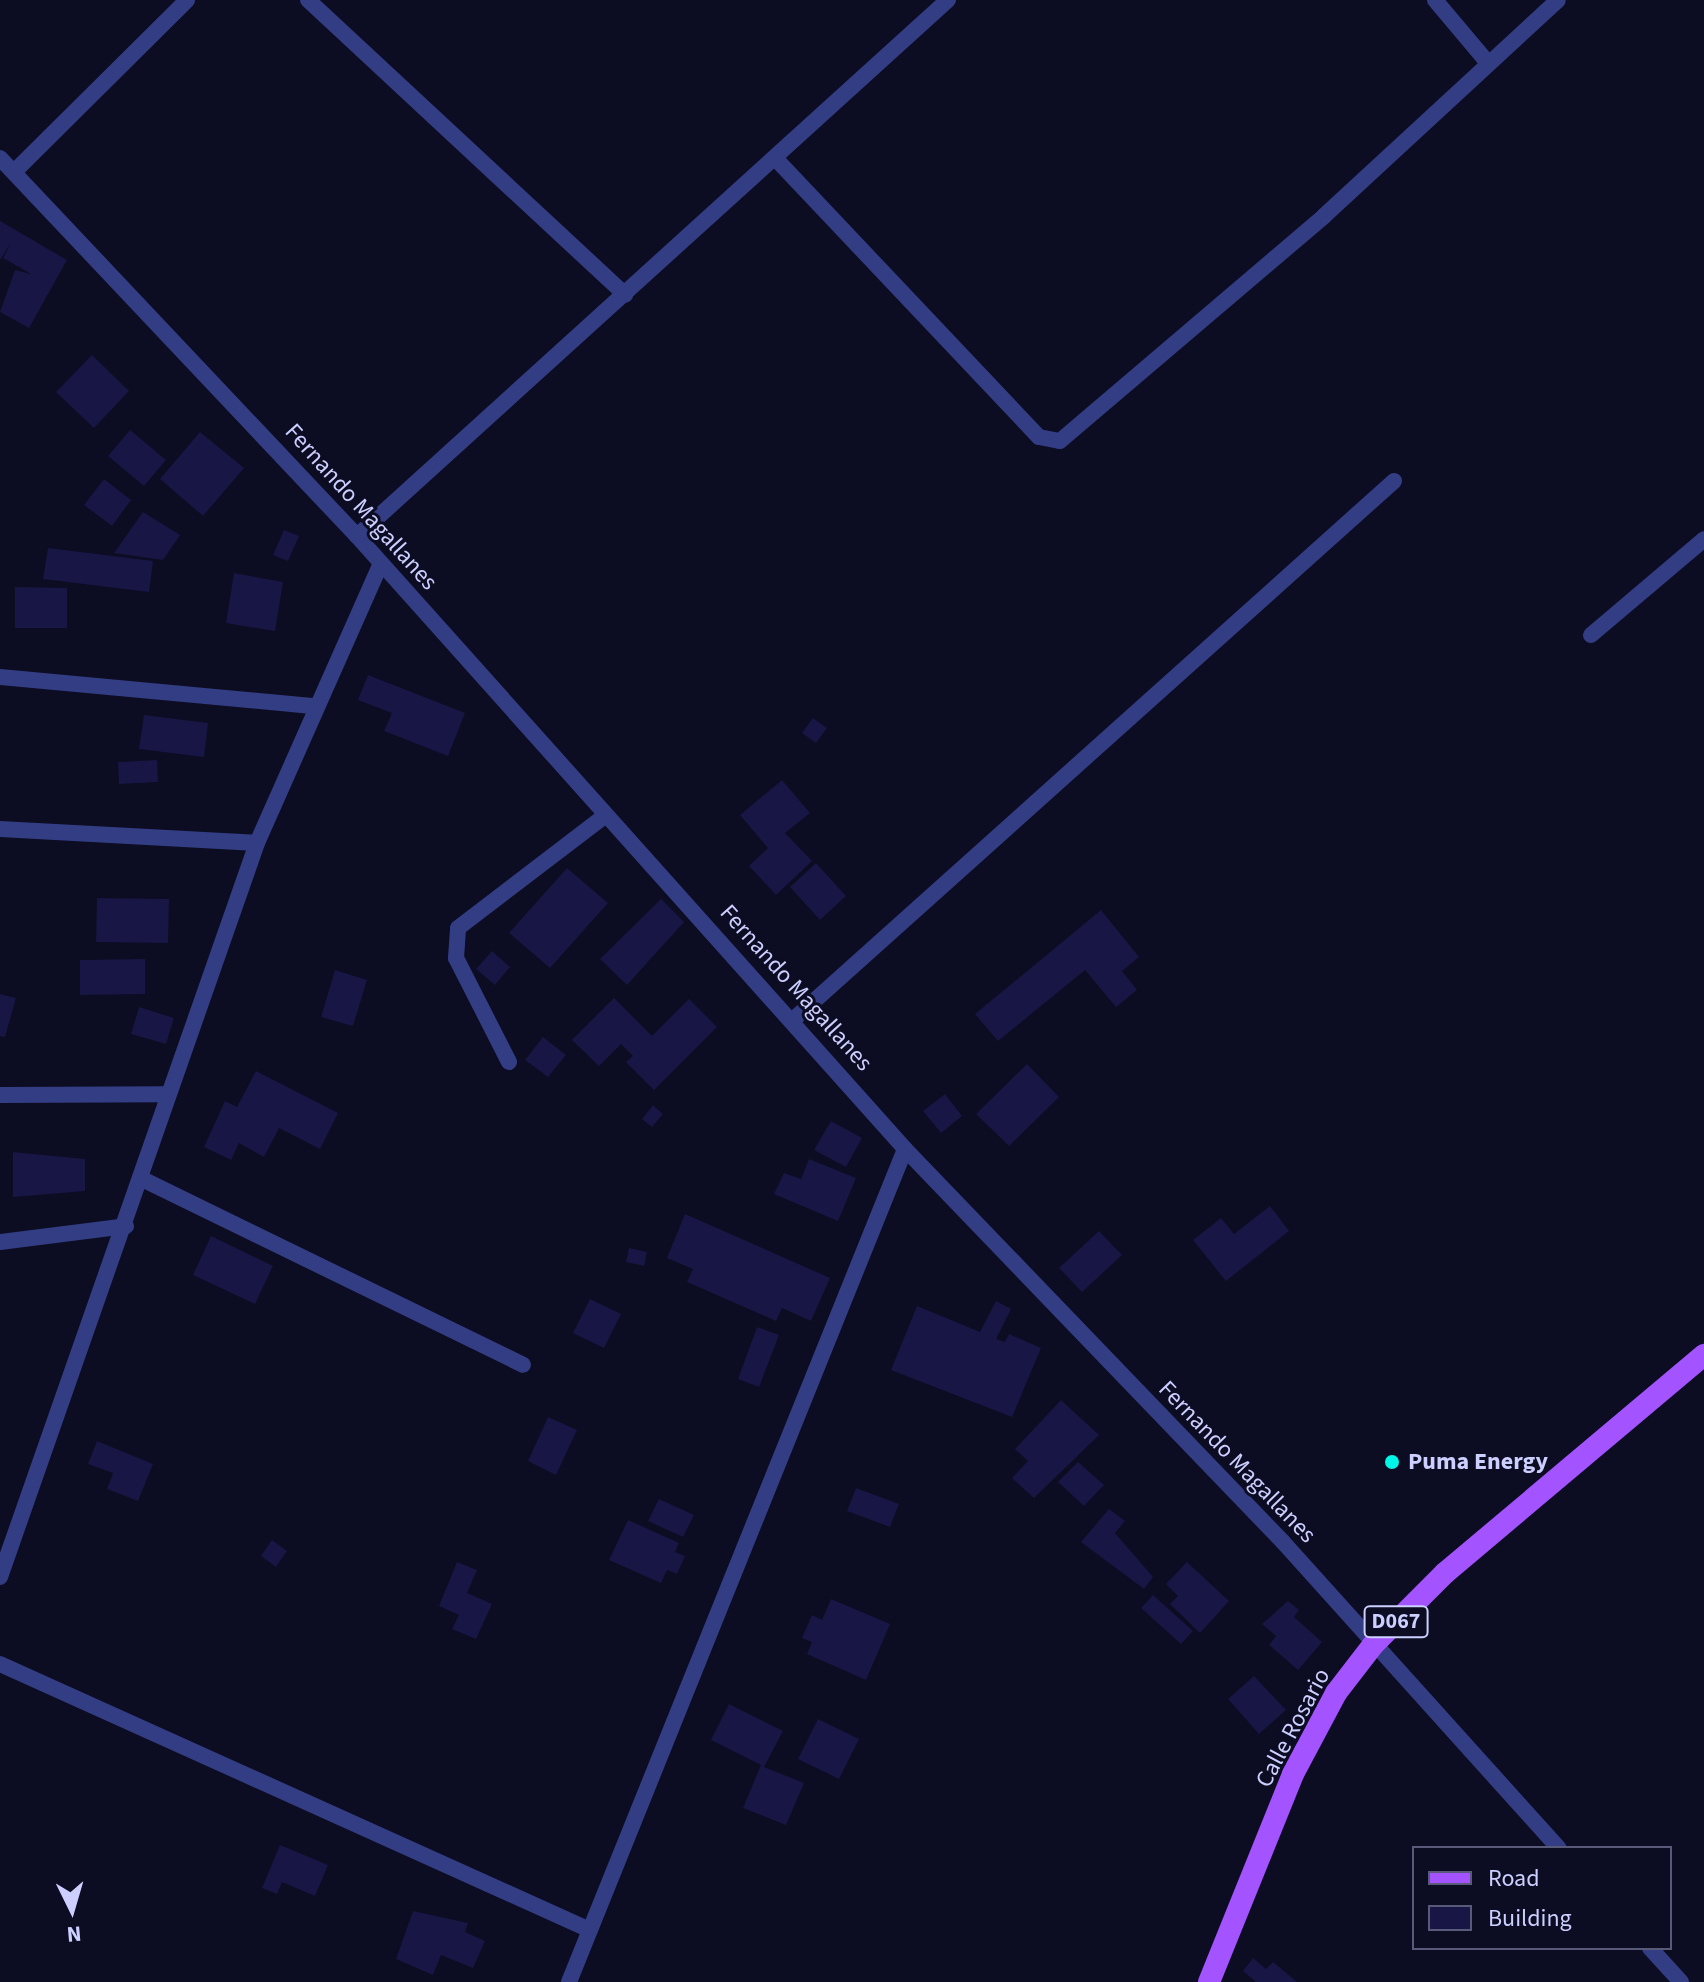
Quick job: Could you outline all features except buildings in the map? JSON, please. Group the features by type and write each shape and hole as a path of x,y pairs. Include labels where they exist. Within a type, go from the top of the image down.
{"main road":[{"name":"Calle Rosario","path":"1209,1982 1293,1774 1336,1693 1373,1645 1445,1573 1704,1355"}],"street":[{"path":"14,172 187,0"},
{"path":"308,0 625,295"},
{"path":"357,536 948,0"},
{"path":"1435,0 1488,63"},
{"path":"775,158 1039,437 1060,441 1313,226 1558,0"},
{"name":"Fernando Magallanes","path":"0,158 357,536 606,815 794,1019 905,1149 1373,1645 1557,1846"},
{"path":"794,1019 1394,481"},
{"path":"1591,635 1704,539"},
{"path":"0,1577 126,1226 166,1094 257,843 315,706 381,563"},
{"path":"0,677 315,706"},
{"path":"509,1062 456,958 458,928 606,815"},
{"path":"0,829 257,843"},
{"path":"0,1095 166,1094"},
{"path":"569,1982 905,1149"},
{"path":"140,1178 523,1365"},
{"path":"0,1242 126,1226"},
{"path":"0,1664 590,1930"},
{"path":"1652,1950 1681,1982"}],"place":[{"name":"Puma Energy","path":"1392,1462"}]}
